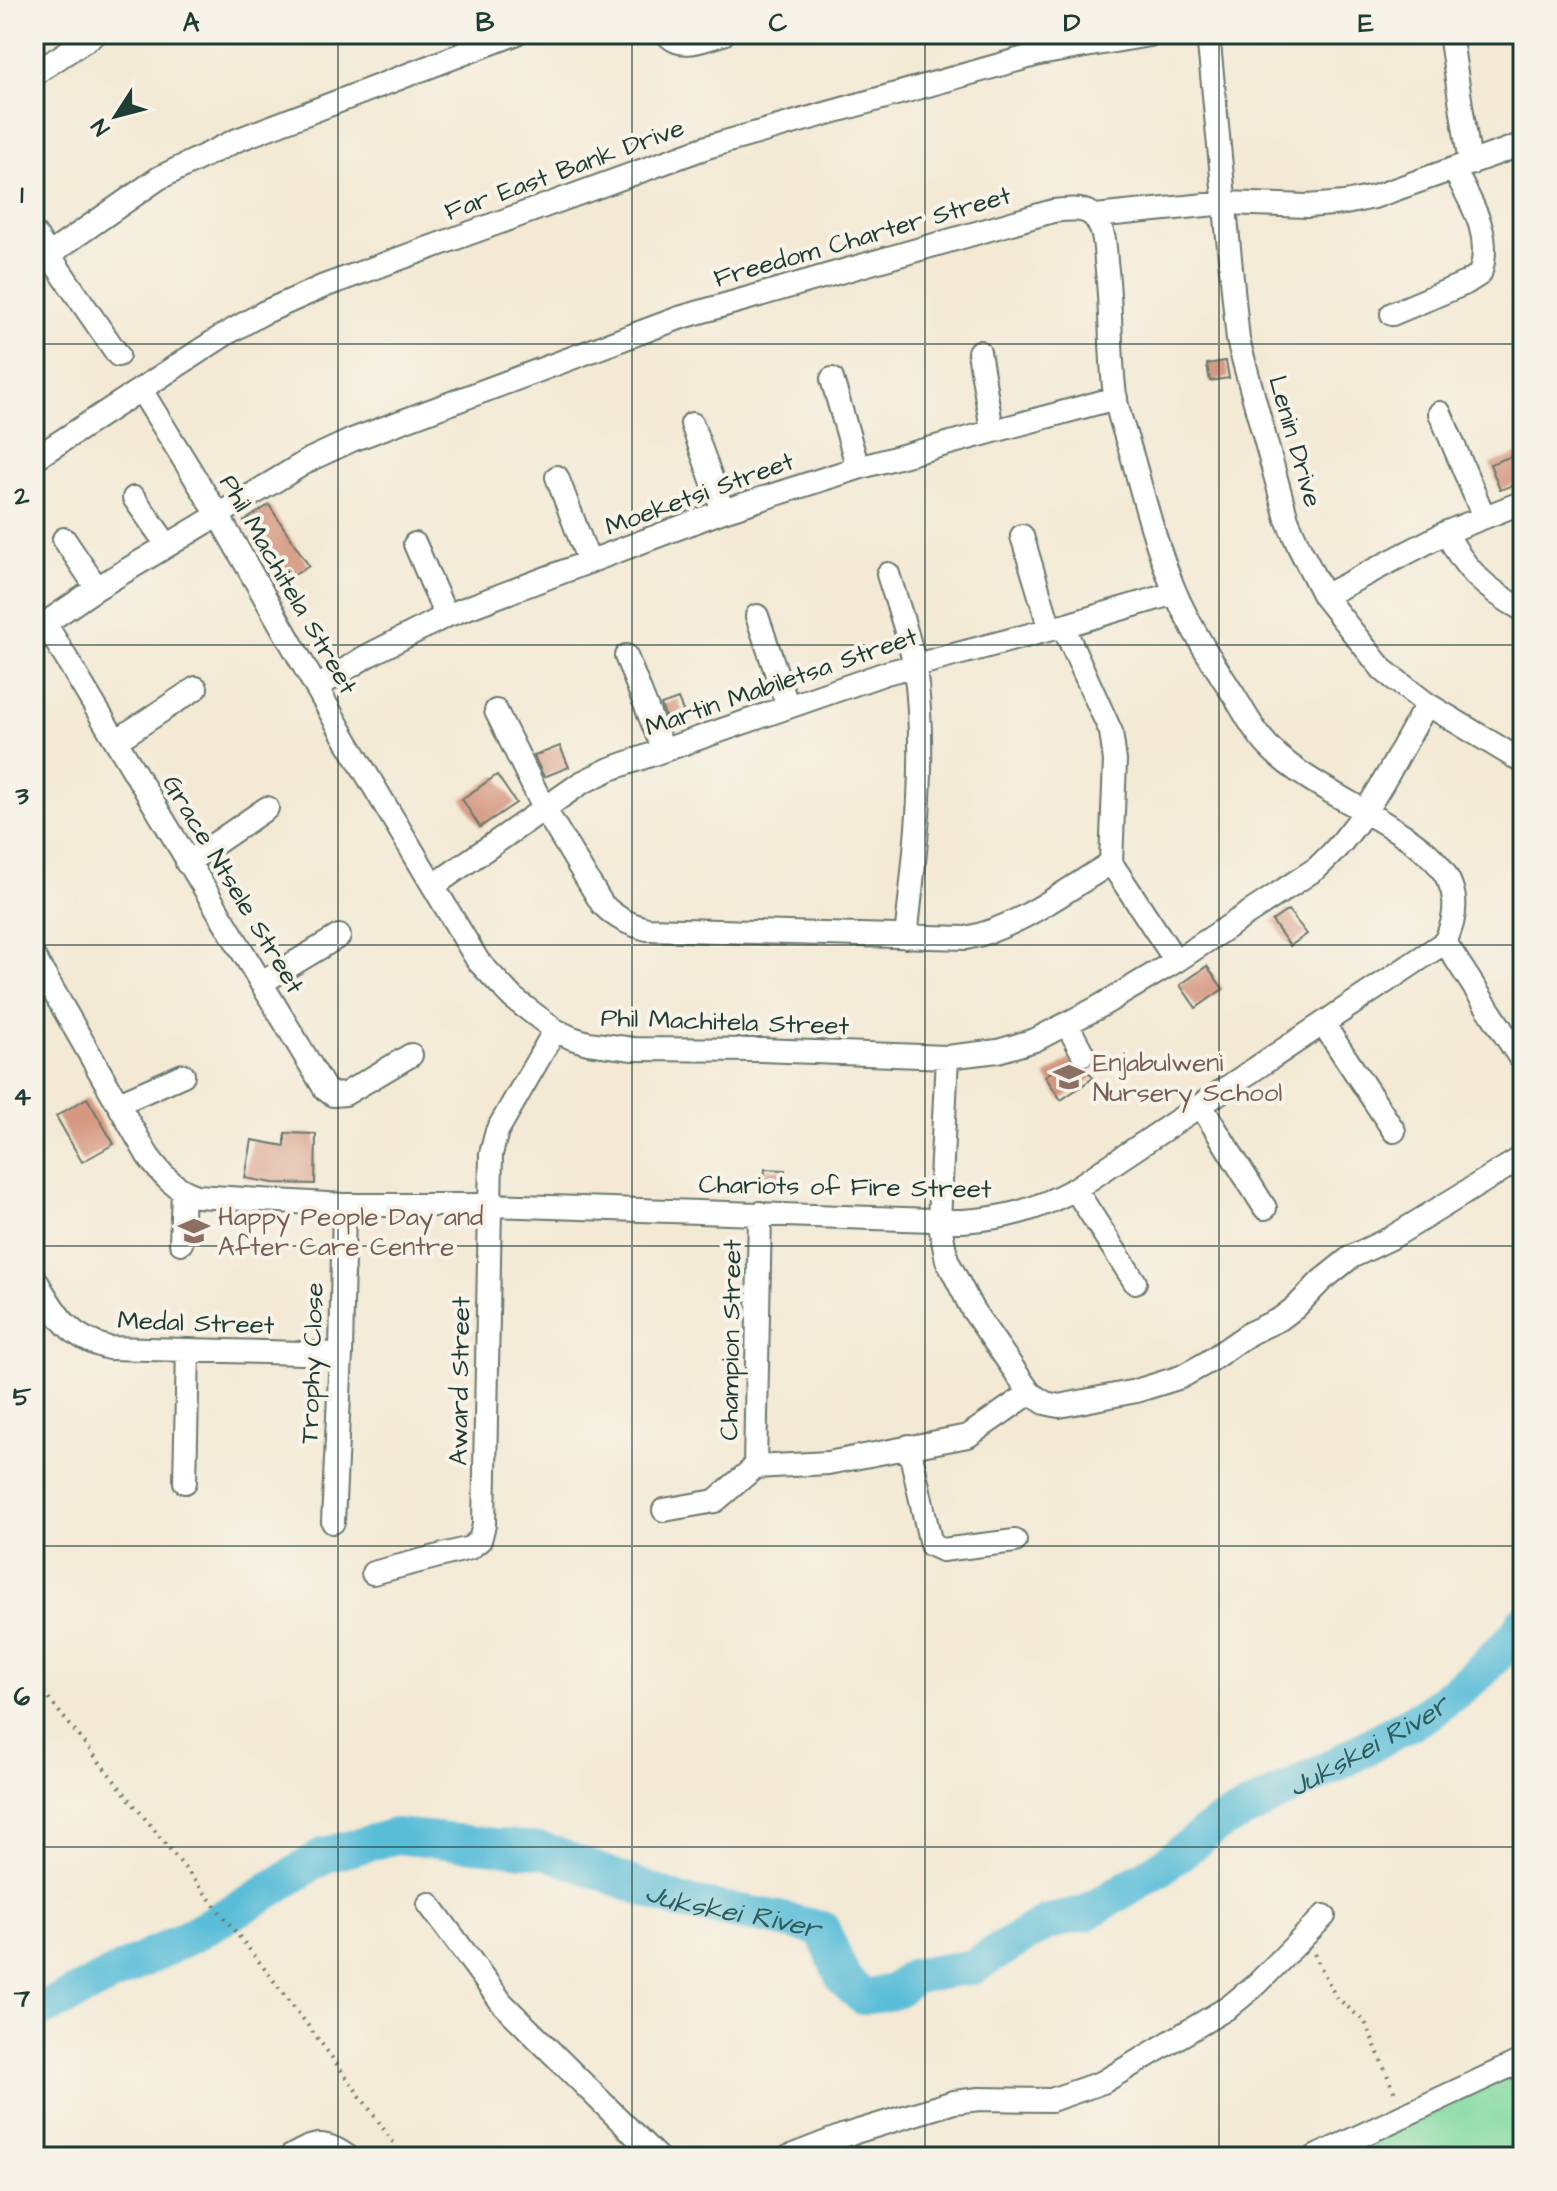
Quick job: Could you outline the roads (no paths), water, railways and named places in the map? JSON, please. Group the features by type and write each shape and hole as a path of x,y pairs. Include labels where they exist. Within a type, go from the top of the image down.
{"street":[{"path":"41,260 159,178 211,152 515,34"},
{"path":"667,34 678,42 692,43 723,34"},
{"name":"Far East Bank Drive","path":"34,459 263,313 324,286 707,147 1024,58 1155,34"},
{"name":"Lenin Drive","path":"1208,34 1238,340 1287,519 1324,596 1383,670 1427,704 1523,762"},
{"path":"1392,314 1466,283 1480,274 1486,245 1462,167 1450,34"},
{"path":"34,74 83,37"},
{"name":"Freedom Charter Street","path":"40,627 167,545 330,449 679,318 1053,211 1081,210 1095,216 1226,203 1307,206 1345,203 1374,197 1523,144"},
{"path":"1095,216 1102,232 1107,269 1116,398 1150,519 1175,593 1213,664 1261,739 1281,758 1406,835 1442,869 1451,886 1454,904 1453,920 1445,942 1520,1058"},
{"path":"34,233 41,260 118,355"},
{"path":"979,352 992,430"},
{"path":"832,379 858,468"},
{"name":"Phil Machitela Street","path":"141,390 218,515 433,886 491,977 555,1030 588,1043 633,1049 947,1057 990,1053 1020,1046 1067,1024 1176,961 1317,868 1365,812 1427,704"},
{"name":"Moeketsi Street","path":"318,687 365,657 446,616 723,511 858,468 1116,398"},
{"path":"1440,413 1484,517"},
{"path":"692,424 723,511"},
{"path":"557,477 589,562"},
{"path":"134,498 167,545"},
{"path":"1324,596 1447,532 1523,502"},
{"path":"1447,532 1453,546 1480,581 1523,610"},
{"path":"1022,536 1056,628 1111,732 1115,761 1111,863 1176,961"},
{"path":"64,539 97,588"},
{"path":"415,544 446,616"},
{"path":"888,574 914,664 921,739 906,937"},
{"name":"Martin Mabiletsa Street","path":"433,886 581,783 663,749 914,664 1056,628 1175,593"},
{"path":"757,616 788,707"},
{"name":"Grace Ntsele Street","path":"40,627 116,741 314,1076 325,1089 333,1095 358,1089 411,1055"},
{"path":"626,656 663,749"},
{"path":"116,741 196,688"},
{"path":"496,711 544,808 602,904 627,924 647,929 966,938 982,935 1015,921 1111,863"},
{"path":"187,863 267,808"},
{"path":"261,983 339,936"},
{"name":"Chariots of Fire Street","path":"183,1191 213,1197 344,1205 490,1205 939,1221 1011,1216 1035,1209 1075,1189 1445,942"},
{"path":"34,957 148,1156 161,1173 183,1191 181,1243"},
{"path":"1067,1024 1083,1054"},
{"path":"1324,1025 1394,1131"},
{"name":"Award Street","path":"373,1573 470,1548 477,1545 482,1534 491,1154 497,1131 555,1030"},
{"path":"947,1057 939,1221 947,1260 958,1284 1030,1393 1045,1403 1059,1406 1075,1405 1181,1377 1250,1333 1280,1319 1351,1257 1391,1238 1523,1157"},
{"path":"119,1103 183,1075"},
{"path":"1201,1106 1265,1208"},
{"path":"1075,1189 1135,1282"},
{"name":"Trophy Close","path":"333,1522 344,1205"},
{"name":"Champion Street","path":"755,1467 760,1213"},
{"name":"Medal Street","path":"34,1277 65,1324 88,1343 132,1350 341,1354"},
{"path":"185,1482 188,1350"},
{"path":"664,1510 715,1501 755,1467 828,1463 968,1436 1030,1393"},
{"path":"909,1446 931,1545 942,1550 1015,1541"},
{"path":"429,1904 502,2003 657,2157"},
{"path":"788,2157 842,2136 954,2102 979,2099 1051,2100 1103,2082 1229,2007 1258,1983 1324,1916"},
{"path":"1315,2157 1523,2060"},
{"path":"290,2157 312,2146 325,2144 348,2157"}],"waterway":[{"name":"Jukskei River","path":"34,2011 48,2007 179,1942 261,1896 325,1855 396,1836 545,1851 680,1902 822,1929 844,1980 863,1997 893,1992 914,1976 973,1967 1045,1923 1086,1913 1159,1869 1215,1826 1326,1770 1428,1713 1473,1678 1516,1636 1523,1623"}],"place":[{"name":"Enjabulweni Nursery School","path":"1069,1077"},
{"name":"Happy People Day and After Care Centre","path":"194,1231"}]}
